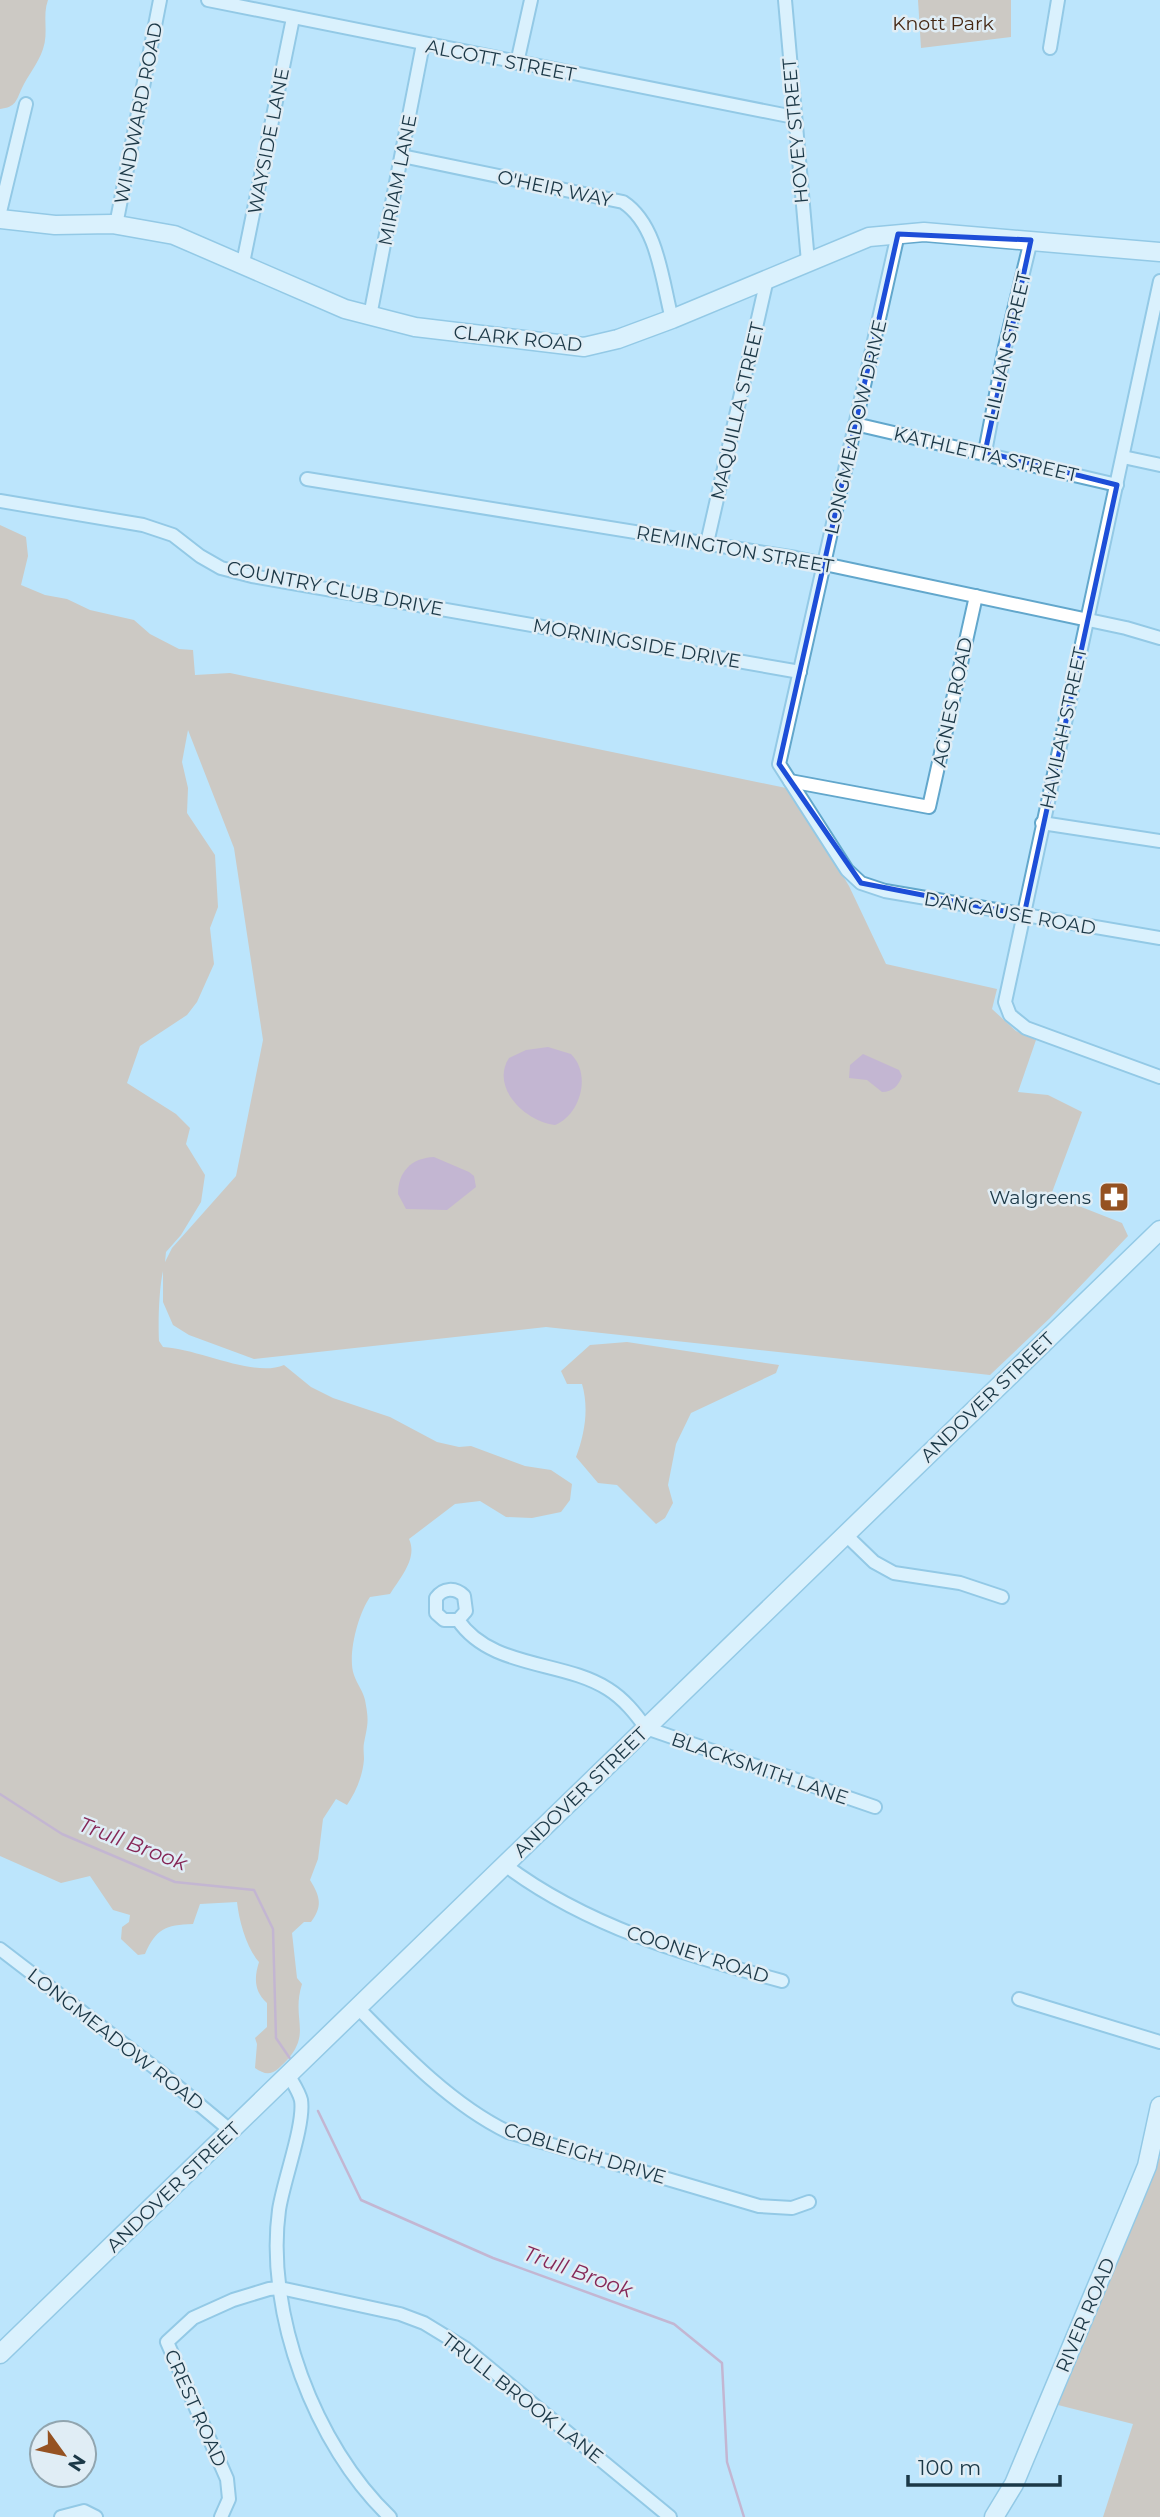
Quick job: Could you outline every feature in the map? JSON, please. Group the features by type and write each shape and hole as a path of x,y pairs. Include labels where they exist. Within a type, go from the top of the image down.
{"main road":[{"name":"CLARK ROAD","path":"0,219 55,225 116,225 174,236 345,309 370,316 415,327 584,347 618,339 869,237 924,232 1160,252"},
{"name":"ANDOVER STREET","path":"0,2354 1160,1230"},
{"name":"RIVER ROAD","path":"994,2517 1014,2484 1138,2189 1147,2165 1160,2106"}],"street":[{"name":"WINDWARD ROAD","path":"116,225 160,0"},
{"name":"ALCOTT STREET","path":"208,0 794,117"},
{"path":"517,63 531,0"},
{"name":"HOVEY STREET","path":"785,0 808,262"},
{"path":"1050,48 1058,0"},
{"name":"WAYSIDE LANE","path":"243,264 293,18"},
{"name":"MIRIAM LANE","path":"370,316 423,44"},
{"path":"0,212 26,104"},
{"name":"O'HEIR WAY","path":"402,156 623,202 634,209 649,234 672,318"},
{"name":"LONGMEADOW DRIVE","path":"861,883 847,870 779,764 898,234"},
{"name":"LILLIAN STREET","path":"985,452 1005,347 1031,240"},
{"name":"MAQUILLA STREET","path":"707,543 767,279"},
{"name":"HAVILAH STREET","path":"1160,281 1006,991 1006,1007 1021,1026 1160,1077"},
{"name":"KATHLETTA STREET","path":"855,424 985,452 1117,485"},
{"path":"1123,457 1160,465"},
{"name":"REMINGTON STREET","path":"307,479 824,564 1160,638"},
{"name":"COUNTRY CLUB DRIVE","path":"0,501 143,525 173,535 221,568 252,576 474,613"},
{"name":"AGNES ROAD","path":"790,780 929,807 976,596"},
{"name":"MORNINGSIDE DRIVE","path":"474,613 800,672"},
{"path":"1042,823 1160,841"},
{"name":"DANCAUSE ROAD","path":"861,883 886,891 1160,939"},
{"path":"845,1534 874,1562 894,1573 960,1583 1002,1597"},
{"path":"458,1620 475,1639 495,1650 606,1687 636,1714 646,1728"},
{"name":"BLACKSMITH LANE","path":"646,1728 875,1807"},
{"name":"COONEY ROAD","path":"505,1865 526,1881 637,1938 782,1981"},
{"name":"LONGMEADOW ROAD","path":"0,1949 159,2071 231,2131"},
{"path":"1019,1999 1160,2042"},
{"name":"COBLEIGH DRIVE","path":"358,2008 461,2103 482,2120 509,2132 759,2206 777,2209 809,2202"},
{"path":"289,2076 301,2102 279,2214 280,2288 291,2344 303,2384 351,2473 390,2517"},
{"name":"CREST ROAD","path":"221,2517 229,2499 227,2479 167,2342 193,2318 257,2291 280,2288"},
{"name":"TRULL BROOK LANE","path":"280,2288 400,2314 445,2334 514,2386 670,2517"},
{"path":"61,2517 83,2511 96,2517"}],"highlighted area":[{"path":"898,234 1031,240 985,452 1117,485 1024,915 861,883 779,764"}],"green space":[{"path":"0,0 48,0 45,43 41,54 15,103 0,109"},
{"name":"Knott Park","path":"918,0 1011,0 1011,37 921,48"},
{"path":"0,525 26,537 28,556 21,585 45,595 67,599 90,610 134,620 150,634 179,649 193,650 195,675 230,673 791,789 849,886 886,964 997,989 992,1009 1016,1031 1036,1040 1018,1092 1048,1095 1082,1112 1051,1195 1122,1223 1128,1236 1050,1318 990,1375 546,1327 254,1359 189,1335 173,1325 163,1302 163,1271 159,1341 163,1347 242,1366 272,1368 284,1365 311,1387 333,1398 390,1417 437,1442 459,1447 471,1446 525,1466 551,1470 572,1484 570,1500 561,1512 532,1518 506,1517 480,1501 455,1504 409,1539 410,1561 390,1594 370,1597 366,1604 355,1635 352,1657 352,1667 364,1697 368,1722 362,1771 347,1805 336,1799 323,1819 318,1859 310,1880 318,1896 319,1906 311,1922 304,1922 292,1933 297,1978 302,1984 299,1997 299,2037 297,2046 276,2071 267,2073 255,2068 255,2038 267,2027 267,2003 257,1989 256,1973 259,1962 244,1934 237,1902 200,1904 193,1924 168,1927 153,1939 145,1954 138,1955 121,1939 122,1927 129,1922 130,1915 113,1910 90,1876 61,1883 0,1856","holes":["188,730 234,848 263,1040 236,1176 172,1248 165,1262 166,1252 181,1235 201,1202 205,1175 186,1144 190,1128 176,1114 127,1083 140,1046 187,1015 197,1002 214,964 210,928 218,907 215,855 187,813 188,788 182,762"]},
{"path":"627,1342 779,1365 776,1373 691,1413 676,1444 668,1485 673,1503 665,1518 656,1524 617,1485 598,1483 576,1457 585,1420 584,1393 582,1384 567,1384 561,1371 590,1345"},
{"path":"1160,2157 1160,2517 1103,2517 1133,2424 1058,2405"}],"shaded area":[{"path":"548,1047 571,1054 581,1073 582,1083 577,1104 564,1120 555,1125 532,1117 522,1110 507,1091 504,1080 504,1069 509,1058 526,1050"},
{"path":"863,1054 899,1070 902,1076 895,1087 882,1092 867,1080 849,1078 850,1065"},
{"path":"434,1157 469,1172 474,1176 476,1187 447,1210 406,1209 398,1194 403,1173 413,1163"}],"waterway":[{"name":"Trull Brook","path":"0,1794 62,1834 175,1882 254,1890 273,1929 276,2038 291,2060"},
{"name":"Trull Brook","path":"318,2111 361,2200 493,2258 674,2324 722,2363 727,2462 744,2517"}],"place":[{"name":"Walgreens","path":"1114,1197"}]}
